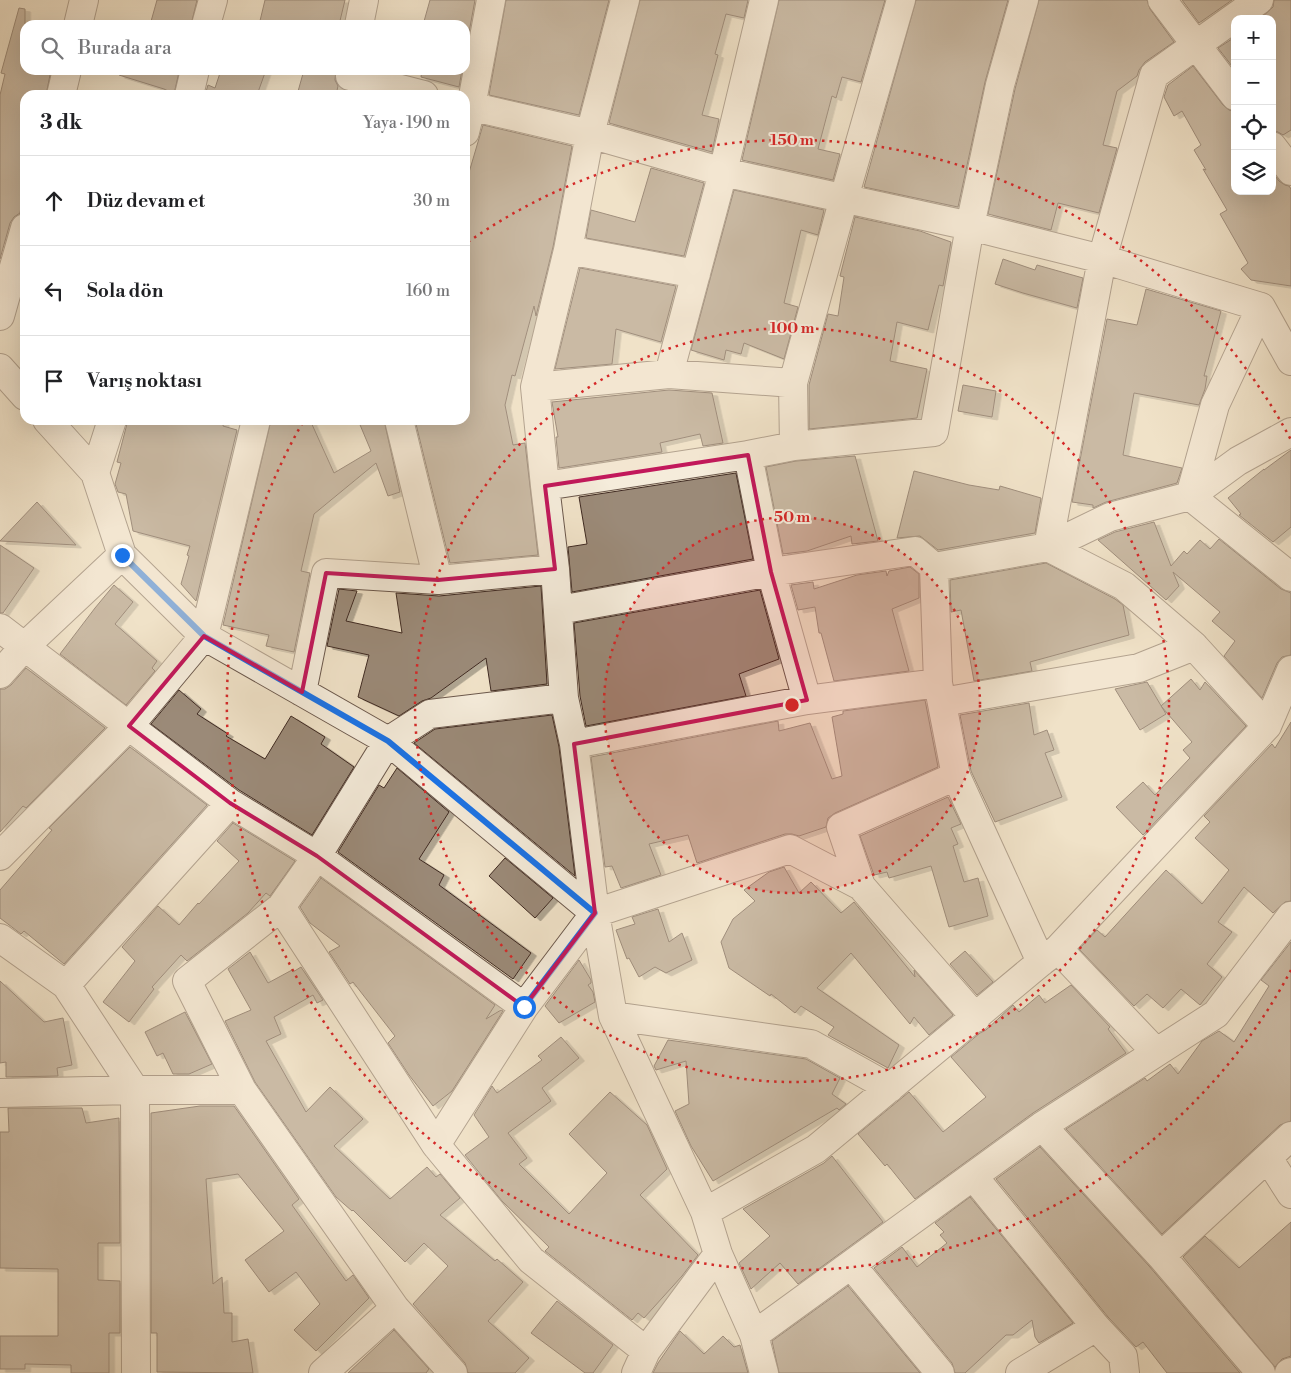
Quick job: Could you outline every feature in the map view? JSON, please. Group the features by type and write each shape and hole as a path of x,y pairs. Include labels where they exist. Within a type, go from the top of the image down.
{"street":[{"path":"79,20 84,0"},
{"path":"207,20 212,0"},
{"path":"361,20 364,0"},
{"path":"470,101 491,0"},
{"path":"625,0 590,134 568,250 535,387 544,486 559,610 564,698 574,744 595,913 613,1016 705,1212 718,1254 754,1335 764,1373"},
{"path":"669,374 723,172 764,0"},
{"path":"794,446 793,383 901,0"},
{"path":"544,486 748,455 794,446 934,432 970,226 1000,85 1024,0"},
{"path":"1162,0 1231,91"},
{"path":"1048,547 1102,259 1154,75 1259,0"},
{"path":"62,90 66,75"},
{"path":"190,90 194,75"},
{"path":"348,80 399,90"},
{"path":"470,115 590,134 723,172 970,226 1102,259 1261,307 1291,361"},
{"path":"0,316 20,246"},
{"path":"568,250 696,274"},
{"path":"1190,496 1215,405 1261,307"},
{"path":"0,368 20,390"},
{"path":"535,387 669,374 793,383"},
{"path":"51,425 95,474 122,555 204,636 388,741 595,913"},
{"path":"95,474 110,425"},
{"path":"0,856 129,726 204,636 255,425"},
{"path":"400,425 438,580"},
{"path":"934,567 1048,547 1110,517 1190,496 1238,461 1291,432"},
{"path":"748,455 771,572 806,700"},
{"path":"1190,496 1291,577"},
{"path":"1048,547 1124,586 1194,646 1267,726"},
{"path":"559,610 771,572 915,550 934,567 940,692 956,776 1049,956 1156,1052"},
{"path":"0,674 24,647 122,555"},
{"path":"302,692 326,573 438,580 555,569"},
{"path":"0,628 230,803 317,856 524,1007"},
{"path":"574,744 806,700 940,692 1140,668 1194,646"},
{"path":"705,1212 816,1149 1049,956 1267,726 1291,670"},
{"path":"453,1373 395,1308 242,1090 186,981 281,908 317,856 388,741 430,714 564,698"},
{"path":"861,886 841,827 956,776"},
{"path":"66,986 230,803"},
{"path":"436,1145 524,1007 595,913 790,848 861,886 976,1018"},
{"path":"281,908 436,1145 531,1260 641,1362 718,1254"},
{"path":"754,1335 852,1266 1042,1126 1216,1014 1291,916"},
{"path":"0,938 66,986 135,1090 136,1373"},
{"path":"613,1016 811,1044 890,1088"},
{"path":"0,1092 242,1090"},
{"path":"1042,1126 1161,1256 1261,1373"},
{"path":"1161,1256 1291,1136"},
{"path":"1268,1158 1291,1194"},
{"path":"973,1176 1096,1327 1123,1356 1125,1373"},
{"path":"852,1266 940,1373"},
{"path":"323,1373 395,1308"},
{"path":"1023,1372 1096,1327"}],"highlighted area":[{"path":"748,455 771,572 807,700 574,744 595,913 524,1007 317,856 230,803 129,726 204,636 302,692 326,573 438,580 555,569 545,486"}],"building":[{"path":"157,0 197,0 192,20 151,20"},
{"path":"265,0 345,0 340,20 260,20"},
{"path":"430,0 475,0 470,27 470,20 424,20"},
{"path":"506,0 609,0 579,115 489,95"},
{"path":"640,0 748,0 744,18 726,14 715,54 718,55 702,115 719,119 712,152 609,123"},
{"path":"779,0 885,0 861,82 842,77 836,98 832,96 818,149 840,154 833,180 742,160"},
{"path":"916,0 1008,0 985,82 958,207 864,187"},
{"path":"1039,0 1147,0 1150,9 1174,42 1145,62 1137,76 1117,91 1103,145 1117,148 1099,213 1058,203 1051,230 988,214 1015,89"},
{"path":"1182,0 1232,0 1199,23"},
{"path":"1274,0 1291,0 1291,130 1283,135 1276,132 1276,15 1264,15 1273,7"},
{"path":"19,8 25,9 25,20 20,20 20,75 50,75 47,90 20,90 20,213 10,223 0,259 0,95 5,74 1,73"},
{"path":"1231,40 1231,65 1218,48"},
{"path":"1193,66 1223,105 1231,110 1231,195 1276,195 1276,177 1291,189 1291,286 1251,280 1241,269 1248,263 1220,214 1227,210 1194,150 1201,145 1182,111 1174,116 1164,97 1168,85"},
{"path":"119,75 178,75 175,90 164,89"},
{"path":"219,75 264,75 259,90 206,90 208,85 215,88"},
{"path":"303,75 336,75 337,90 298,90"},
{"path":"421,75 461,75 459,87 421,77"},
{"path":"483,125 572,146 553,247 536,316 534,306 515,376 512,375 505,405 513,445 525,443 538,555 450,563 416,425 470,425 470,169"},
{"path":"651,168 704,183 684,256 586,238 591,210 635,222"},
{"path":"734,190 824,210 818,235 801,230 784,303 798,307 784,359 744,343 741,354 726,350 724,360 691,350"},
{"path":"855,217 920,231 951,242 943,286 939,285 928,330 897,322 890,361 927,369 917,418 809,429 809,385 828,314 838,316 844,277 840,276"},
{"path":"1003,259 1035,270 1037,265 1083,278 1077,308 995,284"},
{"path":"580,268 676,286 661,342 616,329 612,364 555,369"},
{"path":"1146,289 1221,311 1204,376 1207,376 1205,389 1199,405 1134,393 1123,455 1182,468 1177,483 1106,502 1093,508 1093,505 1072,502 1107,319 1137,325"},
{"path":"963,385 996,391 992,417 958,411"},
{"path":"669,390 712,393 723,443 703,446 700,434 660,443 662,452 559,468 556,437 558,437 552,402"},
{"path":"127,425 223,425 237,430 196,601 181,584 190,546 133,531 126,494 118,492 115,484 121,463 117,462"},
{"path":"270,425 312,425 334,473 371,451 360,425 385,425 400,492 388,496 376,463 314,514 301,571 310,573 294,652 266,646 269,635 223,625"},
{"path":"1291,450 1291,527 1273,542 1239,515 1241,514 1228,498"},
{"path":"855,456 878,541 852,544 851,536 807,551 783,554 766,467 796,461"},
{"path":"914,471 969,485 999,490 1000,486 1041,498 1035,533 938,550 920,536 897,538"},
{"path":"736,473 753,559 572,592 568,547 587,544 579,497"},
{"path":"37,502 76,545 0,541"},
{"path":"1154,522 1171,566 1184,551 1187,554 1200,540 1210,549 1219,539 1281,589 1291,593 1291,655 1282,657 1277,663 1262,698 1224,656 1235,641 1212,621 1220,612 1173,572 1179,586 1166,600 1098,540 1115,532"},
{"path":"0,545 34,568 3,613 0,613"},
{"path":"1046,563 1123,605 1129,635 1030,662 1032,671 974,681 961,610 951,612 950,580"},
{"path":"910,567 919,574 919,598 892,609 909,671 834,681 821,633 819,633 815,607 798,610 791,585 813,582 814,589 857,575 886,571 887,576 889,571"},
{"path":"114,585 133,602 115,624 157,661 152,668 155,671 126,705 60,654"},
{"path":"541,586 547,684 491,691 486,658 431,698 422,701 399,716 358,697 369,655 327,646 339,589 357,591 346,621 402,633 396,593 439,596"},
{"path":"760,590 779,659 739,674 746,696 586,726 580,696 574,623"},
{"path":"26,668 105,728 26,808 23,806 0,832 0,689 5,689 11,685"},
{"path":"1191,679 1200,690 1205,682 1246,726 1143,835 1116,807 1143,782 1155,795 1190,758 1183,750 1192,742 1161,706"},
{"path":"1147,682 1166,714 1140,730 1115,689"},
{"path":"179,690 201,709 197,714 228,734 226,736 265,759 291,716 325,737 321,744 354,767 312,835 239,790 151,724"},
{"path":"925,700 938,767 835,813 828,818 826,827 799,836 785,834 697,863 688,835 649,844 661,875 621,888 612,866 605,867 591,757 778,721 779,731 810,723 832,779 842,776 832,717 843,714 843,711"},
{"path":"1029,703 1034,735 1047,730 1054,750 1045,753 1062,797 995,822 971,771 960,715"},
{"path":"552,715 559,747 575,876 414,743 435,729"},
{"path":"1291,722 1291,901 1285,902 1273,913 1244,887 1218,922 1232,932 1207,964 1222,977 1200,1005 1181,989 1163,1008 1147,994 1134,1006 1079,949 1097,930 1105,937 1166,870 1202,904 1229,870 1195,838 1210,822 1204,816 1272,744 1275,748"},
{"path":"130,747 207,805 64,964 24,931 21,934 0,918 0,890 52,830 49,828"},
{"path":"397,768 449,812 419,859 444,875 439,885 531,953 513,979 338,852 379,785 384,788"},
{"path":"948,797 961,824 951,828 958,844 953,846 964,882 978,878 988,916 949,927 931,866 889,878 887,872 874,875 860,836"},
{"path":"233,823 295,861 270,896 266,893 248,913 187,961 181,955 152,987 154,989 129,1022 103,1002 135,961 122,947 158,906 179,925 239,861 217,841"},
{"path":"505,858 553,898 535,918 489,876"},
{"path":"784,867 799,893 811,882 841,913 854,902 915,977 914,970 953,1015 929,1035 914,1017 910,1024 851,953 817,988 899,1045 888,1068 828,1035 834,1027 801,1006 795,1013 771,994 770,996 729,968 721,942 733,919 755,901 744,890 769,872"},
{"path":"321,878 495,1005 486,1019 501,1010 503,1011 452,1091 433,1106 409,1075 388,1043 395,1036 353,982 350,984 329,952 340,946 310,923 300,907"},
{"path":"658,909 669,942 682,933 692,960 666,973 655,967 639,977 629,958 627,959 616,930 635,924 632,917"},
{"path":"1291,942 1291,1121 1280,1125 1162,1234 1066,1129 1145,1078 1147,1081 1170,1064 1178,1074 1202,1041 1219,1031 1234,1042 1269,986 1261,980"},
{"path":"965,951 993,982 977,995 950,964"},
{"path":"250,952 268,983 301,967 323,1000 317,1003 313,995 274,1017 281,1034 266,1041 306,1112 330,1087 363,1119 334,1146 390,1199 427,1167 436,1177 440,1174 460,1198 440,1215 495,1261 497,1259 523,1282 488,1321 529,1358 515,1373 468,1373 465,1363 413,1304 448,1266 424,1243 405,1262 353,1210 336,1197 255,1082 225,1021 251,1010 228,969"},
{"path":"579,960 591,980 591,983 588,985 593,992 595,1002 559,1023 545,1006"},
{"path":"0,981 44,1022 63,1018 72,1065 57,1068 58,1076 6,1077 6,1062 0,1063"},
{"path":"1071,985 1110,1027 1108,1029 1126,1053 1033,1113 915,1199 887,1164 885,1166 858,1134 909,1092 943,1132 986,1097 951,1057 986,1030 1013,1005 1019,1012 1039,995 1045,1003"},
{"path":"185,1012 212,1064 189,1074 173,1074 163,1053 157,1056 145,1032"},
{"path":"561,1037 579,1058 542,1088 551,1101 508,1133 527,1158 519,1164 569,1214 607,1173 569,1134 610,1092 647,1125 667,1169 640,1195 698,1255 682,1276 644,1318 638,1313 632,1320 545,1251 549,1247 502,1201 465,1155 489,1137 474,1115 492,1086 497,1093 542,1060 538,1056"},
{"path":"668,1040 806,1059 840,1078 832,1094 846,1104 839,1110 837,1108 713,1181 691,1146 675,1111 689,1104 686,1061 656,1070 654,1066"},
{"path":"200,1106 234,1106 299,1199 292,1205 346,1281 353,1275 369,1298 316,1351 294,1330 320,1304 296,1272 269,1292 245,1260 284,1231 238,1174 206,1179 213,1284 222,1277 224,1313 232,1313 232,1342 248,1339 253,1373 157,1372 157,1333 151,1333 151,1113"},
{"path":"8,1108 82,1108 86,1123 119,1118 120,1243 98,1243 98,1280 120,1281 120,1333 109,1333 109,1373 71,1373 71,1365 25,1364 25,1369 0,1369 0,1336 58,1336 58,1269 0,1268 0,1132 9,1132"},
{"path":"1040,1147 1149,1266 1240,1373 1167,1373 1143,1342 1136,1347 1108,1317 996,1179"},
{"path":"832,1156 883,1222 798,1284 780,1263 751,1289 739,1263 770,1236 743,1209 824,1163"},
{"path":"970,1197 1073,1323 1039,1343 1035,1337 1032,1320 1013,1335 1006,1335 965,1373 955,1373 952,1363 874,1268 902,1247 917,1267 947,1243 940,1235 944,1232 935,1223"},
{"path":"1291,1222 1291,1356 1282,1359 1275,1367 1183,1257 1205,1236 1239,1268"},
{"path":"848,1286 920,1373 779,1373 772,1341"},
{"path":"557,1301 613,1345 593,1373 585,1373 531,1333"},
{"path":"394,1330 429,1369 426,1373 348,1373"},
{"path":"680,1331 704,1354 723,1336 734,1347 740,1345 748,1373 653,1373"}],"route":[{"path":"122,555 204,636 388,741 595,913 524,1007"}]}
